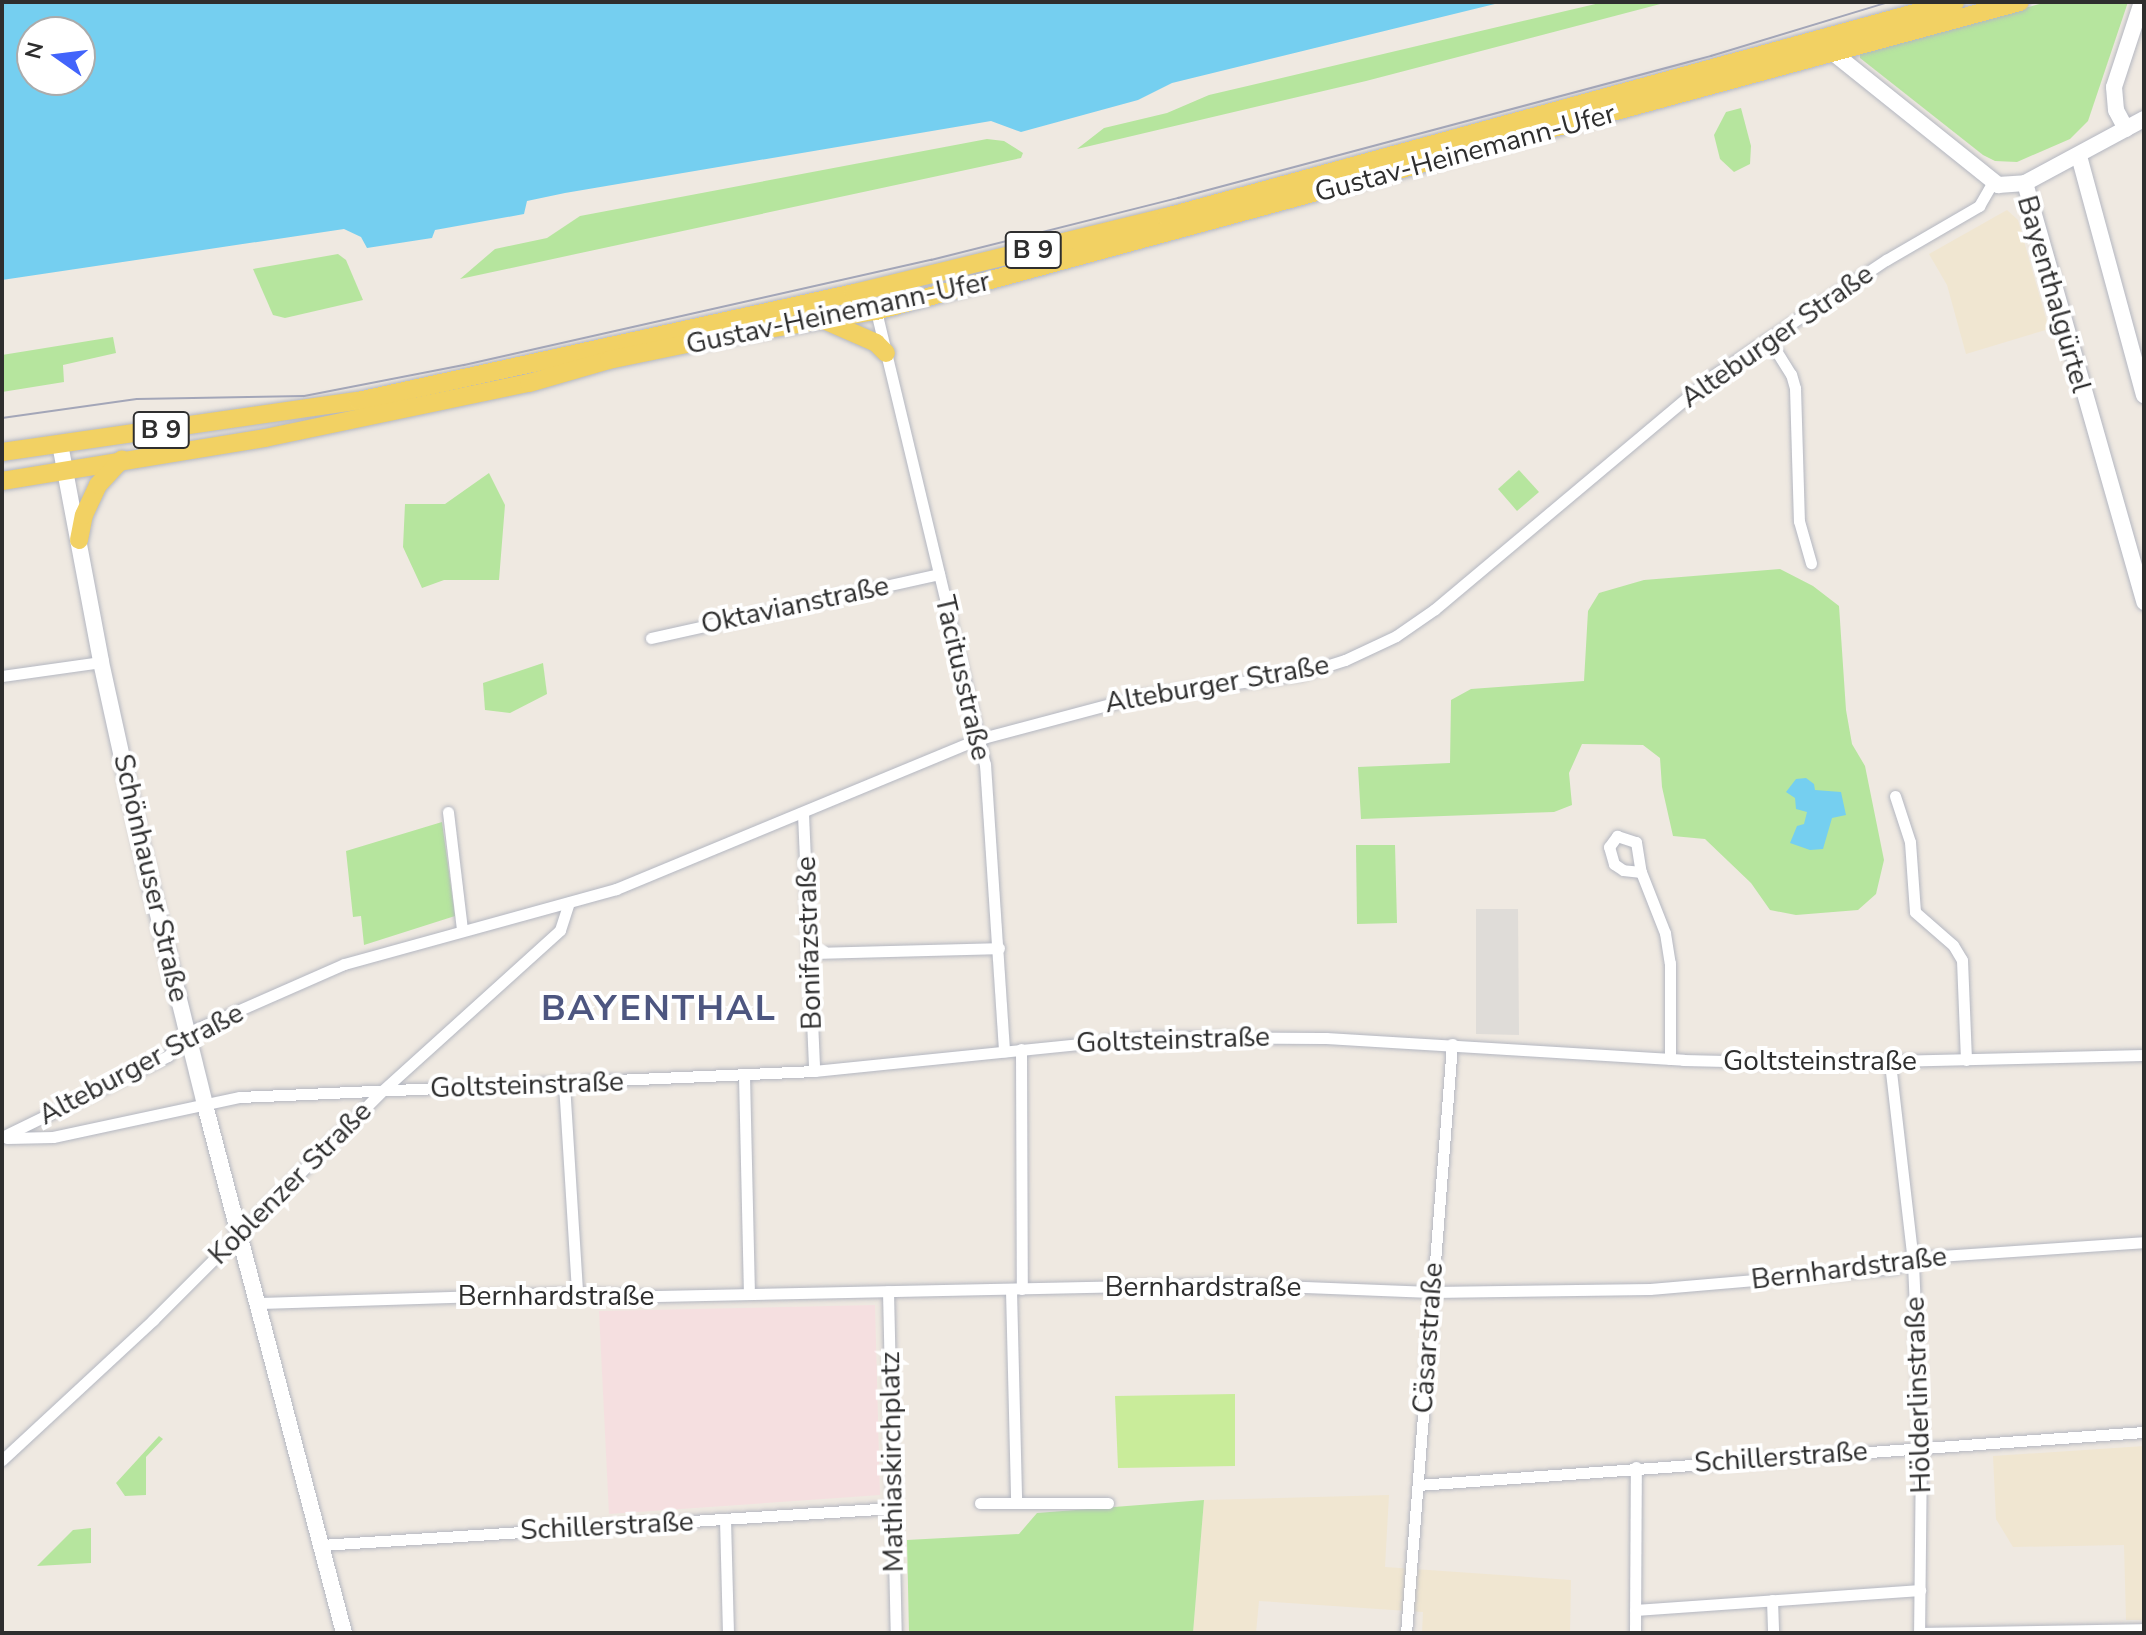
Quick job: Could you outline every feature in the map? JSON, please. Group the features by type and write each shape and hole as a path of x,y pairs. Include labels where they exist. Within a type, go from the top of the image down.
{"main road":[{"name":"Gustav-Heinemann-Ufer","path":"2,481 294,432 529,383 609,360 710,339 876,311 1825,46 1955,2"},
{"name":"Gustav-Heinemann-Ufer","path":"2,452 358,401 854,293 1166,217 1825,46 1988,12 2020,2"},
{"path":"826,321 876,343 886,353"},
{"path":"79,540 84,515 98,485 122,459"}],"street":[{"path":"2126,129 2116,110 2114,87 2142,2"},
{"name":"Bayenthalgürtel","path":"1825,46 1993,182 2010,186 2025,183 2144,602"},
{"path":"2025,183 2144,119"},
{"name":"Bayenthalgürtel","path":"2079,156 2144,395"},
{"name":"Alteburger Straße","path":"2,1138 168,1056 187,1033 344,964 616,889 979,739 1141,696 1301,674 1345,660 1396,636 1435,609 1714,375 1770,341 1886,260 1979,206 1993,182"},
{"name":"Tacitusstraße","path":"876,311 985,764 1004,1051"},
{"path":"1770,341 1791,374 1795,388 1799,521 1811,563"},
{"name":"Schönhauser Straße","path":"60,444 101,662 187,1033 344,1633"},
{"name":"Oktavianstraße","path":"651,638 939,574"},
{"path":"2,676 101,662"},
{"path":"1895,796 1910,842 1915,912 1953,945 1962,960 1966,1060"},
{"path":"448,812 462,929"},
{"name":"Bonifazstraße","path":"803,814 814,1071"},
{"path":"1641,872 1668,949 1670,1059"},
{"name":"Koblenzer Straße","path":"2,1460 240,1235 382,1091 560,930 569,902"},
{"path":"809,953 999,948"},
{"name":"Goltsteinstraße","path":"205,1105 240,1097 814,1071 1021,1049 1201,1036 1452,1044 1670,1059 1890,1063 2144,1055"},
{"name":"Cäsarstraße","path":"1406,1633 1452,1044"},
{"path":"1016,1502 1021,1049"},
{"name":"Hölderlinstraße","path":"1890,1063 1913,1263 1921,1449 1919,1633"},
{"path":"744,1075 749,1294"},
{"path":"564,1084 577,1293"},
{"name":"Alteburger Straße","path":"2,1138 53,1137 205,1105"},
{"name":"Bernhardstraße","path":"260,1303 577,1293 749,1294 1230,1284 1431,1292 1650,1289 1894,1268 1925,1257 2144,1242"},
{"name":"Mathiaskirchplatz","path":"888,1291 896,1633"},
{"name":"Schillerstraße","path":"1418,1485 2144,1432"},
{"path":"1635,1633 1636,1467"},
{"path":"980,1503 1108,1503"},
{"name":"Schillerstraße","path":"321,1545 893,1508"},
{"path":"725,1519 728,1633"},
{"path":"1635,1610 1920,1590"},
{"path":"1772,1600 1773,1633"},
{"path":"1919,1633 2144,1629"}],"shaded area":[{"path":"2007,210 2018,220 2049,329 1966,354 1947,285 1929,254"},
{"path":"1476,909 1518,909 1519,1035 1476,1034"},
{"path":"875,1305 880,1495 609,1514 599,1311"},
{"path":"2144,1446 2144,1620 2126,1620 2124,1545 2013,1547 1996,1519 1993,1456"},
{"path":"1389,1495 1385,1567 1571,1580 1570,1633 1422,1633 1423,1612 1259,1601 1256,1633 1193,1633 1204,1500"}],"green space":[{"path":"1604,2 1668,2 1366,81 1077,149 1104,128 1167,113 1209,95"},
{"path":"2047,2 2128,2 2088,121 2070,139 2017,162 1995,161 1983,155 1860,58 1860,53"},
{"path":"1741,108 1751,146 1750,164 1734,172 1720,159 1714,135 1726,112"},
{"path":"987,139 1004,141 1023,153 1021,158 460,279 495,249 547,238 580,216"},
{"path":"338,254 346,260 363,300 285,318 273,315 253,269"},
{"path":"113,337 116,353 63,365 64,382 2,392 2,355"},
{"path":"1519,470 1539,492 1517,511 1498,489"},
{"path":"489,473 505,505 499,580 444,580 422,588 403,547 405,504 445,504"},
{"path":"1780,569 1813,586 1839,606 1846,710 1852,744 1865,766 1884,860 1876,894 1858,910 1796,915 1770,910 1751,883 1705,839 1673,836 1662,787 1660,758 1643,745 1582,744 1569,773 1572,805 1554,812 1361,819 1358,767 1450,763 1451,700 1471,689 1584,681 1588,611 1599,593 1644,580"},
{"path":"543,663 547,694 510,713 485,710 483,683"},
{"path":"442,822 455,916 364,945 361,916 353,917 346,851"},
{"path":"1356,845 1395,845 1397,923 1357,924"},
{"path":"1235,1394 1235,1466 1118,1468 1115,1396"},
{"path":"159,1436 163,1439 146,1457 146,1495 125,1496 116,1483"},
{"path":"1204,1500 1193,1633 909,1633 907,1540 1019,1534 1037,1513"},
{"path":"91,1528 91,1563 37,1566 73,1530"}],"water":[{"path":"2,2 1503,2 1172,83 1138,100 1021,132 991,121 565,193 527,201 524,214 435,230 432,238 367,248 361,237 344,229 2,280"},
{"path":"1806,778 1814,784 1815,790 1841,792 1846,815 1832,818 1823,849 1810,850 1790,843 1797,826 1804,824 1807,812 1796,809 1795,798 1786,792 1796,779"}],"tram line":[{"path":"2,418 137,399 304,396 464,365 931,260 1178,198 1711,56 1889,2"}],"district":[{"name":"BAYENTHAL","path":"659,1009"}]}
